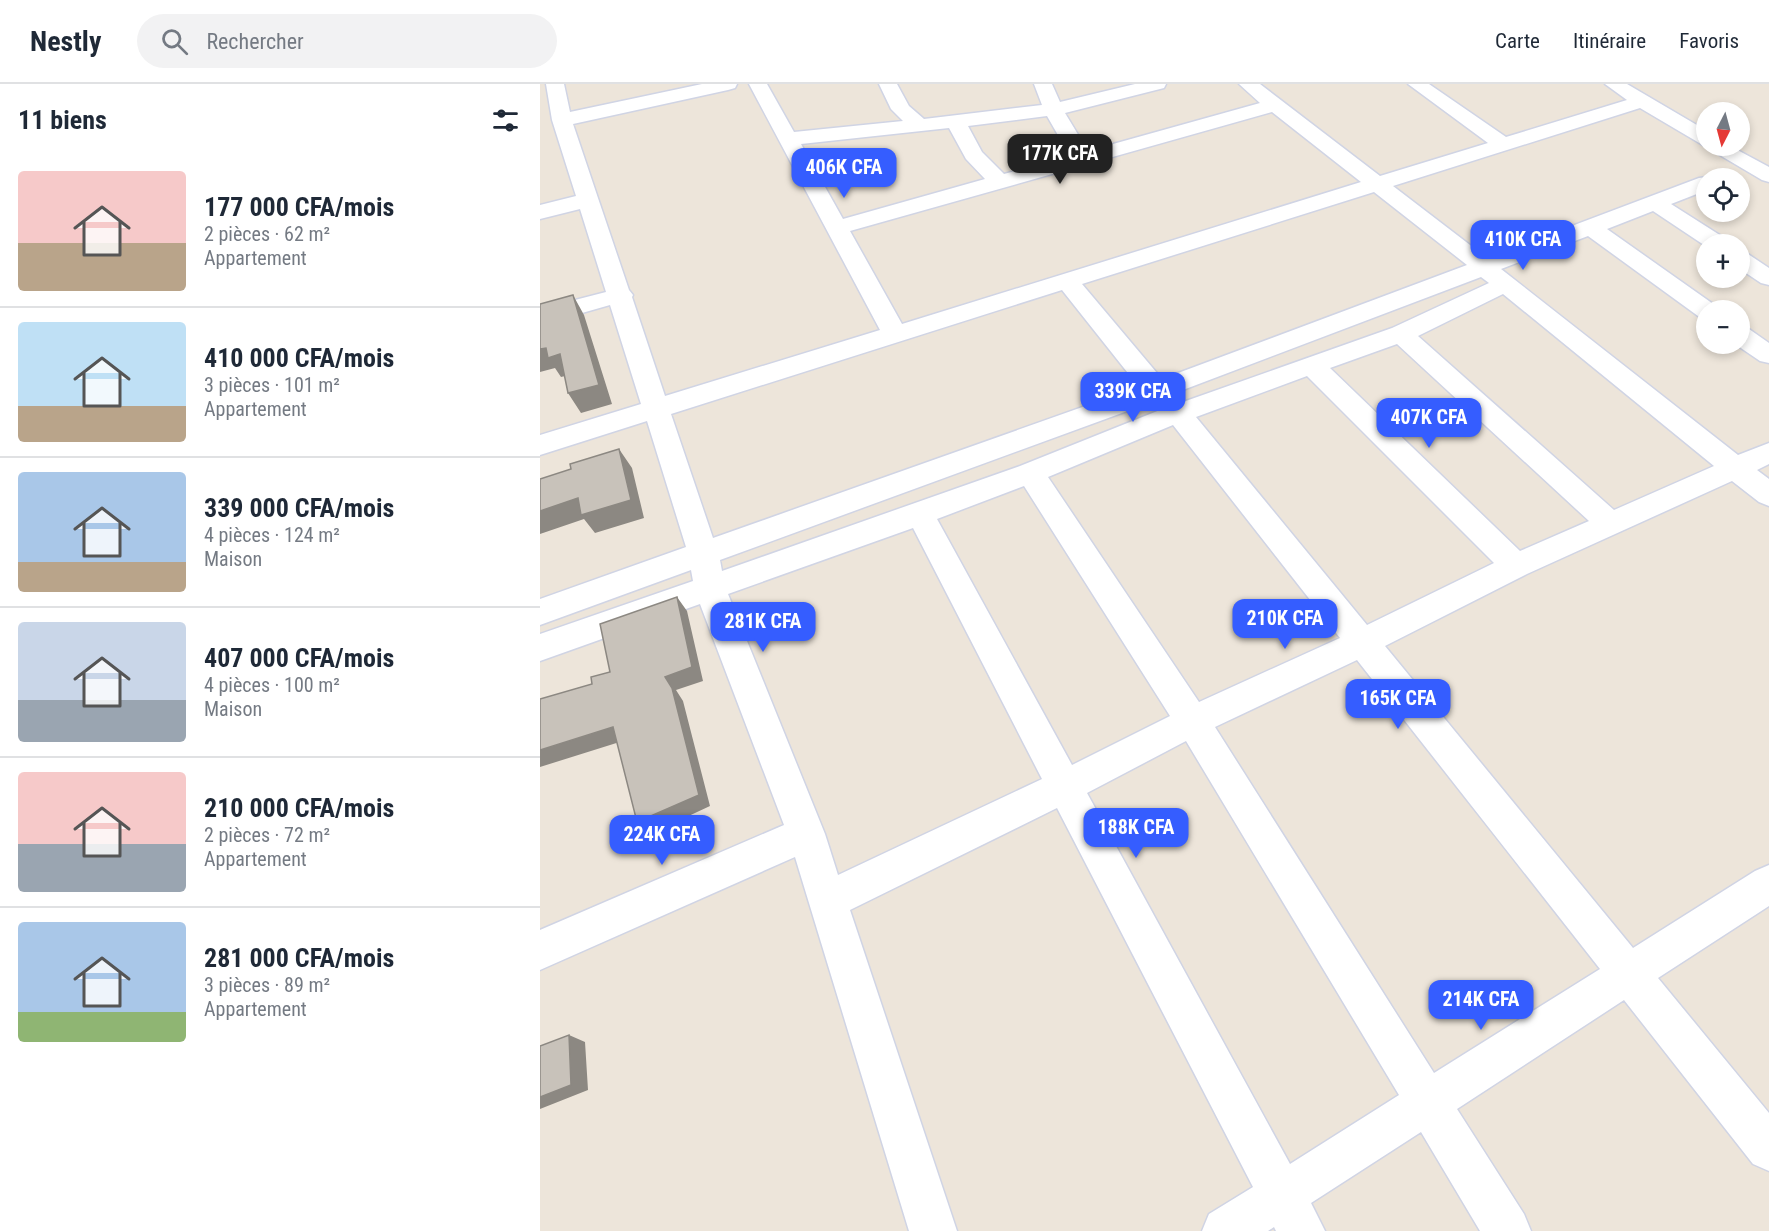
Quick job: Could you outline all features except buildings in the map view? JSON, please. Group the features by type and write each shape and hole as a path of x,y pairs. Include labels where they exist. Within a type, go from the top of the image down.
{"street":[{"path":"555,84 562,120 621,295 703,553 710,588 806,834 933,1231"},
{"path":"562,120 728,84"},
{"path":"758,84 895,334"},
{"path":"888,84 901,110 918,124"},
{"path":"1043,84 1053,109 1082,159"},
{"path":"788,139 1053,109 1157,84"},
{"path":"1248,84 1495,276 1769,495"},
{"path":"1417,84 1504,145"},
{"path":"540,445 1504,145 1626,89 1696,133"},
{"path":"836,228 1274,105"},
{"path":"955,120 973,155 1000,182"},
{"path":"1740,156 1760,164 1769,176"},
{"path":"540,612 703,553 1167,402 1495,276 1592,228 1696,187"},
{"path":"540,212 588,200"},
{"path":"1655,203 1703,234"},
{"path":"1592,228 1696,303"},
{"path":"1750,266 1769,278"},
{"path":"540,648 1030,473 1167,402 1311,365 1401,334 1495,276"},
{"path":"1067,280 1769,1148"},
{"path":"540,317 621,295"},
{"path":"1401,334 1611,524"},
{"path":"1750,342 1769,356"},
{"path":"1311,365 1516,566"},
{"path":"826,901 1066,786 1192,721 1361,643 1516,566 1769,453"},
{"path":"1030,473 1192,721 1507,1231"},
{"path":"920,514 1301,1231"},
{"path":"540,950 806,834"},
{"path":"1226,1231 1769,884"}]}
